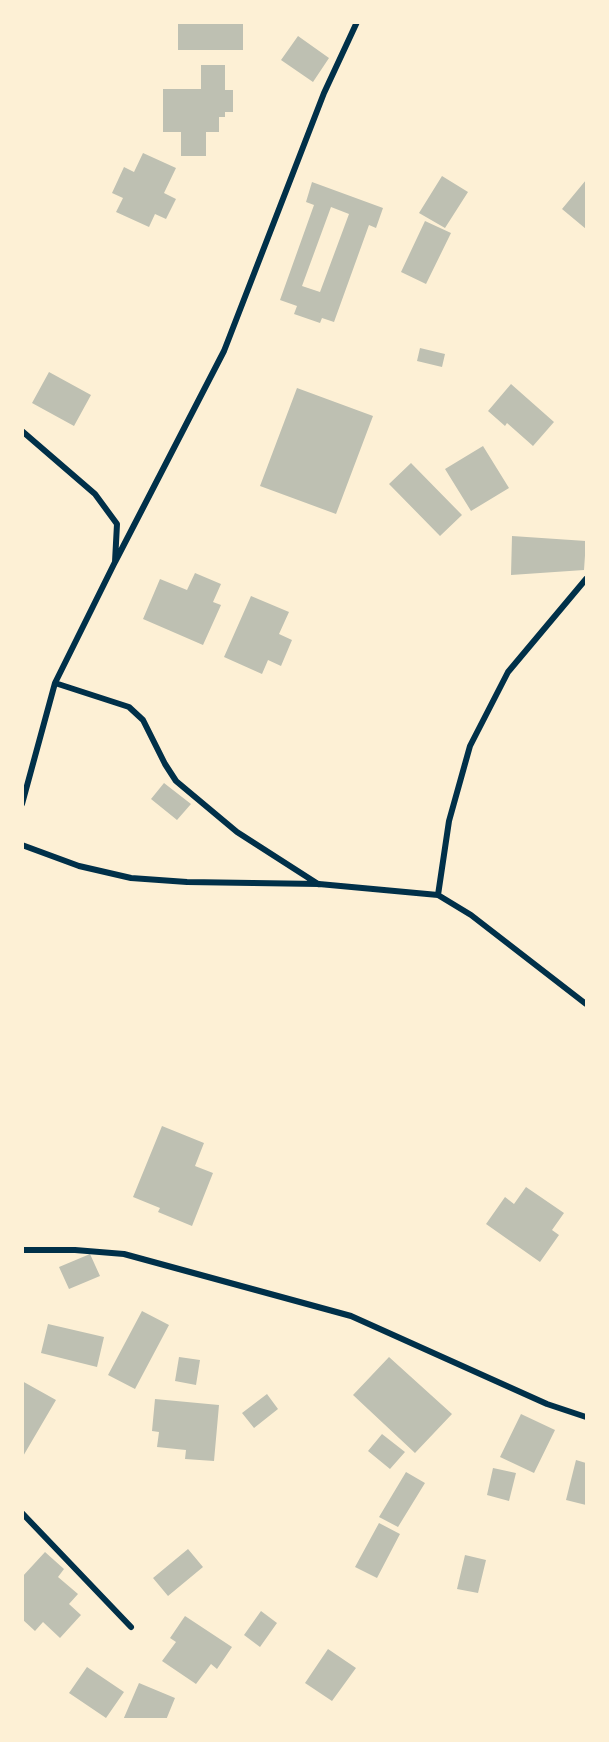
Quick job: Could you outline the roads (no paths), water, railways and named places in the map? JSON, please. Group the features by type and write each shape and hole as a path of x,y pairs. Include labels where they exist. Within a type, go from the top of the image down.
{"street":[{"path":"22,804 55,683 224,351 324,93 357,22"},
{"path":"22,431 95,494 117,524 115,562"},
{"path":"438,895 449,821 470,746 508,672 586,579"},
{"path":"55,683 129,707 143,720 176,781 237,832 319,884"},
{"path":"22,845 79,866 131,878 187,882 319,884 438,895 471,915 586,1004"},
{"path":"22,1250 75,1250 124,1254 351,1316 547,1404 586,1417"},
{"path":"22,1513 131,1627"}]}
